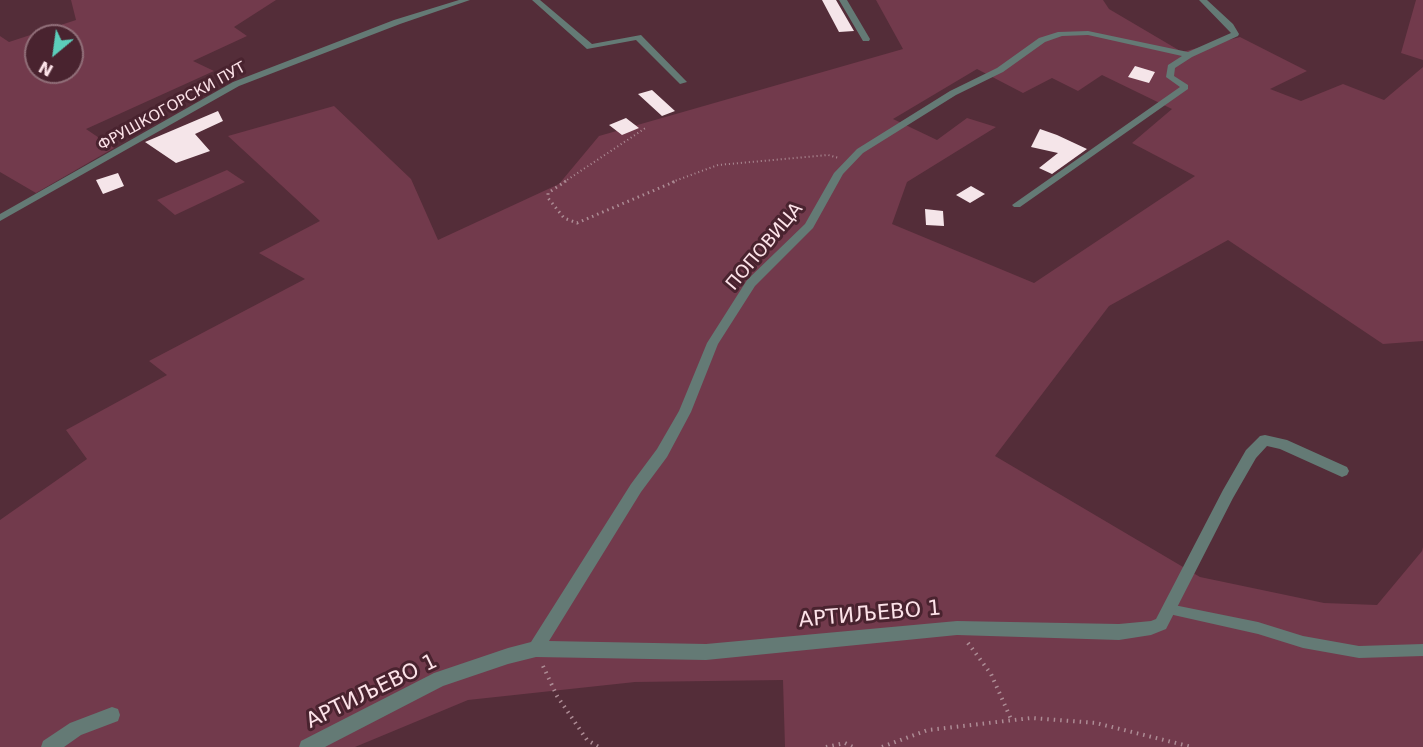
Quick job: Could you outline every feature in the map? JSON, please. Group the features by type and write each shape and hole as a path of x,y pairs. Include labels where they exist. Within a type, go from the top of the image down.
{"street":[{"name":"ФРУШКОГОРСКИ ПУТ","path":"0,218 236,84 377,29 466,0"},
{"path":"537,0 590,47 638,37 683,82"},
{"path":"843,0 866,39"},
{"path":"1017,205 1185,87 1170,77 1171,67 1189,55 1236,34 1203,0"},
{"name":"ПОПОВИЦА","path":"536,650 636,489 663,453 685,412 719,333 751,284 809,226 839,173 848,163 867,147 952,93 1000,70 1042,40 1061,34 1088,33 1189,55"},
{"name":"АРТИЉЕВО 1","path":"307,747 441,679 508,656 536,650 706,652 957,628 1119,632 1161,624 1245,464 1265,440 1282,444 1341,471"},
{"path":"49,747 76,729 112,715"}],"lane":[{"path":"1169,609 1258,628 1303,642 1359,652 1423,650"}],"path":[{"path":"647,128 548,193 548,198 564,218 577,223 584,222 652,190 718,165 828,155 848,163"},
{"path":"957,628 991,674 1011,719"},
{"path":"536,650 557,696 587,740 599,747"},
{"path":"882,747 928,730 1031,718 1096,723 1192,747"},
{"path":"826,747 846,743 853,747"}],"shaded area":[{"path":"71,0 276,0 234,27 247,36 193,61 214,71 86,129 114,148 36,193 0,172 0,36 9,42 24,37 24,84 84,84 84,24 64,24 76,20"},
{"path":"876,0 1103,0 1109,9 1182,52 1240,37 1307,71 1270,89 1301,101 1343,84 1384,100 1423,67 1423,341 1383,344 1228,240 1109,306 995,456 1200,577 1324,603 1377,605 1423,547 1423,747 785,747 783,680 635,682 468,700 355,747 0,747 0,520 87,459 66,430 167,375 149,361 305,279 259,253 320,221 228,136 334,106 411,179 438,240 559,184 599,136 903,49","holes":["977,69 1023,93 1052,78 1078,91 1102,75 1172,109 1132,143 1195,176 1034,283 892,224 907,182 996,127 967,118 937,140 893,119"]},
{"path":"1416,0 1423,0 1423,60 1401,53"},
{"path":"227,170 245,182 175,215 157,200"}],"building":[{"path":"822,0 836,0 854,31 839,32"},
{"path":"1135,66 1155,72 1149,83 1128,77"},
{"path":"652,90 675,111 662,116 638,94"},
{"path":"218,111 223,121 195,134 210,151 176,163 145,142"},
{"path":"626,118 639,128 622,135 609,125"},
{"path":"1040,129 1087,149 1052,174 1039,168 1058,153 1031,147"},
{"path":"118,173 124,186 103,194 96,180"},
{"path":"971,186 985,194 970,203 956,195"},
{"path":"925,209 943,211 944,226 926,225"}]}
